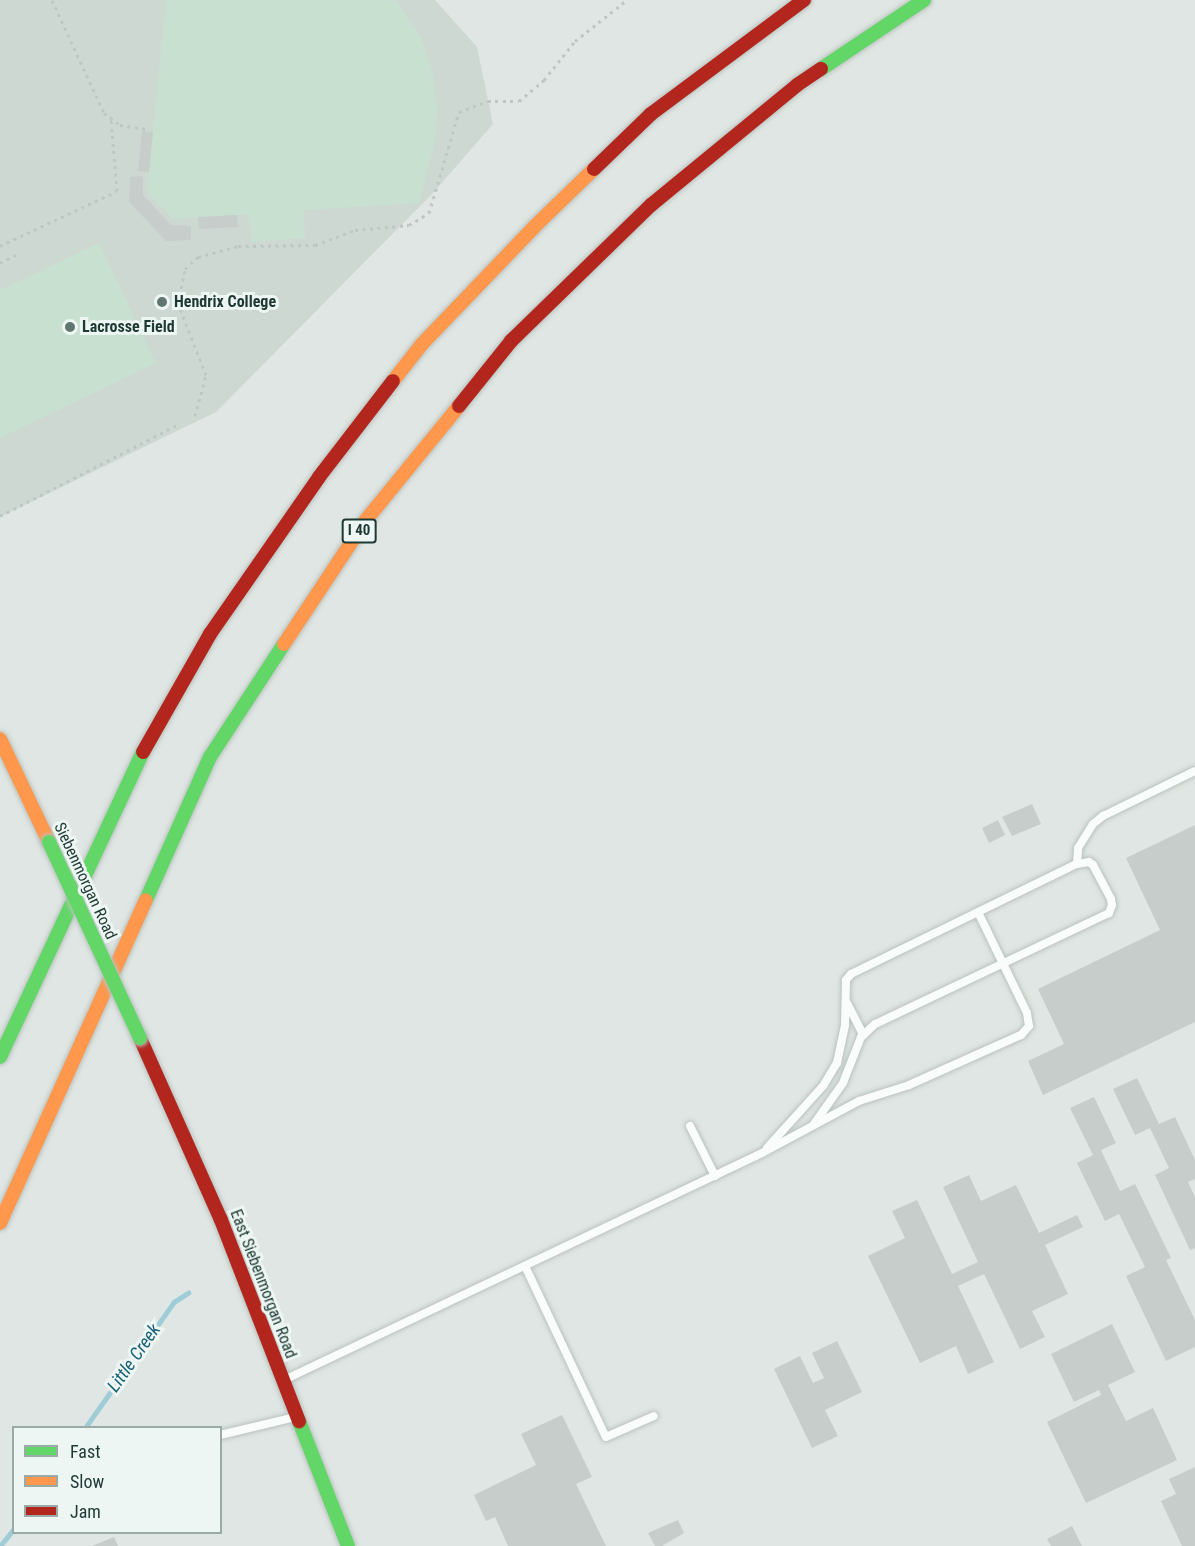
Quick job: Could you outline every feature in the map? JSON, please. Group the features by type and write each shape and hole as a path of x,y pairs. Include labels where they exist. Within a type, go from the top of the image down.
{"main road":[{"path":"0,1057 150,737 210,634 319,477 422,344 535,226 651,114 804,0"},
{"name":"I 40","path":"0,1223 210,757 366,520 511,341 651,205 797,85 924,0"},
{"name":"Siebenmorgan Road","path":"0,739 140,1038"},
{"name":"East Siebenmorgan Road","path":"140,1038 221,1220 348,1546"}],"lane":[{"path":"1077,864 1078,848 1093,824 1103,816 1195,771"},
{"path":"762,1154 796,1119 831,1076 842,1045 846,980 857,970 1077,864 1089,862 1093,865 1111,899 1111,911 875,1024 863,1035 843,1083 812,1126"},
{"path":"283,1381 762,1154 859,1101 909,1085 1026,1031 1029,1026 1027,1013 978,912"},
{"path":"845,999 863,1035"},
{"path":"690,1126 715,1176"},
{"path":"525,1266 606,1437 654,1416"},
{"path":"222,1435 296,1417"}],"path":[{"path":"52,0 99,104 111,119 129,128 146,129"},
{"path":"195,416 206,375 178,303 185,269 198,257 238,246 315,245 355,230 409,225 429,213 459,112 488,101 519,101 544,80 575,41 627,0"},
{"path":"0,246 117,191 111,119"},
{"path":"0,262 18,254"},
{"path":"0,516 179,424"}],"shaded area":[{"name":"Hendrix College","path":"0,0 435,0 477,47 493,124 433,193 216,412 0,517"}],"green space":[{"path":"166,0 396,0 421,38 432,70 437,106 436,137 419,203 304,210 305,238 251,242 249,214 173,219 147,192"},
{"name":"Lacrosse Field","path":"99,243 156,363 0,438 0,290"}],"building":[{"path":"142,131 153,132 149,172 138,171"},
{"path":"143,176 143,195 171,225 191,226 191,240 166,241 129,202 130,177"},
{"path":"237,215 238,227 199,229 198,217"},
{"path":"1032,804 1041,824 1012,836 1002,817"},
{"path":"998,820 1005,835 989,843 982,828"},
{"path":"1195,825 1195,1022 1043,1095 1028,1061 1064,1044 1038,989 1160,930 1126,858"},
{"path":"1137,1078 1159,1124 1175,1117 1195,1160 1195,1179 1188,1182 1195,1197 1195,1248 1190,1250 1155,1175 1169,1168 1150,1128 1135,1135 1113,1089"},
{"path":"1094,1097 1116,1143 1101,1150 1120,1191 1135,1184 1171,1258 1166,1260 1195,1320 1195,1347 1166,1361 1126,1276 1145,1267 1119,1214 1105,1221 1077,1163 1093,1155 1070,1108"},
{"path":"969,1175 981,1201 1016,1185 1039,1233 1077,1215 1083,1227 1045,1245 1068,1294 1032,1311 1045,1337 1020,1349 984,1274 958,1286 994,1362 968,1374 956,1346 920,1363 868,1256 905,1238 892,1211 917,1200 952,1274 978,1262 943,1187"},
{"path":"1112,1324 1135,1372 1108,1385 1126,1421 1153,1408 1177,1460 1086,1503 1047,1422 1101,1395 1099,1390 1074,1402 1051,1354"},
{"path":"837,1341 862,1392 825,1410 838,1436 812,1448 774,1369 800,1356 813,1383 824,1378 812,1353"},
{"path":"562,1415 592,1477 576,1484 606,1546 508,1546 495,1517 486,1521 474,1495 536,1465 521,1434"},
{"path":"1195,1467 1195,1546 1182,1546 1161,1501 1176,1494 1169,1479"},
{"path":"678,1520 684,1533 662,1546 655,1546 648,1533"},
{"path":"1072,1526 1082,1546 1051,1546 1047,1539"},
{"path":"114,1537 118,1546 92,1546"}],"waterway":[{"name":"Little Creek","path":"86,1426 174,1302 188,1293"},
{"name":"Little Creek","path":"0,1546 12,1531"}],"traffic: fast":[{"path":"821,69 924,0"},
{"path":"146,900 210,757 284,644"},
{"path":"0,1057 143,752"},
{"path":"49,842 140,1038"},
{"path":"299,1421 348,1546"}],"traffic: slow":[{"path":"393,381 422,344 535,226 594,169"},
{"path":"284,644 366,520 459,406"},
{"path":"0,739 49,842"},
{"path":"0,1223 146,900"}],"traffic: jam":[{"path":"594,169 651,114 804,0"},
{"path":"459,406 511,341 651,205 797,85 821,69"},
{"path":"143,752 210,634 319,477 393,381"},
{"path":"140,1038 221,1220 299,1421"}],"place":[{"name":"Hendrix College","path":"162,302"},
{"name":"Lacrosse Field","path":"70,327"}]}
